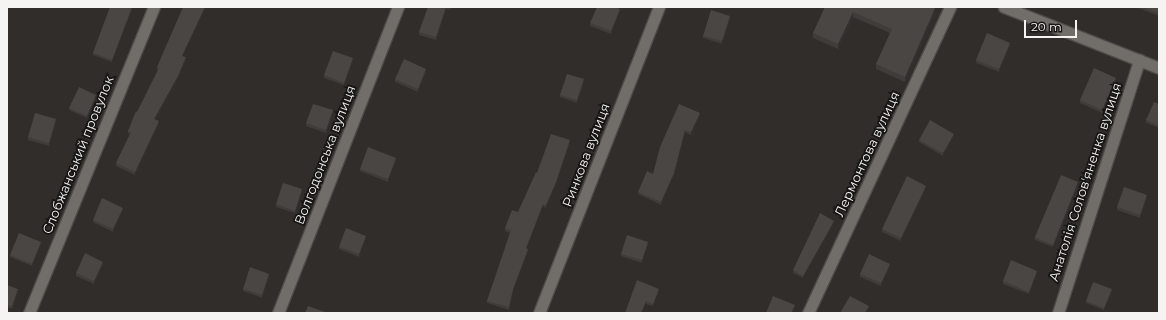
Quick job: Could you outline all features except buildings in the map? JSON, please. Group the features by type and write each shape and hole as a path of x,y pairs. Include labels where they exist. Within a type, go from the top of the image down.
{"street":[{"name":"Слобжанський провулок","path":"29,313 154,7"},
{"name":"Волгодонська вулиця","path":"278,313 398,7"},
{"name":"Ринкова вулиця","path":"539,313 659,7"},
{"name":"Лермонтова вулиця","path":"808,313 950,7"},
{"path":"1004,7 1021,10 1159,68"},
{"name":"Анатолія Солов'яненка вулиця","path":"1058,313 1139,60"}]}
